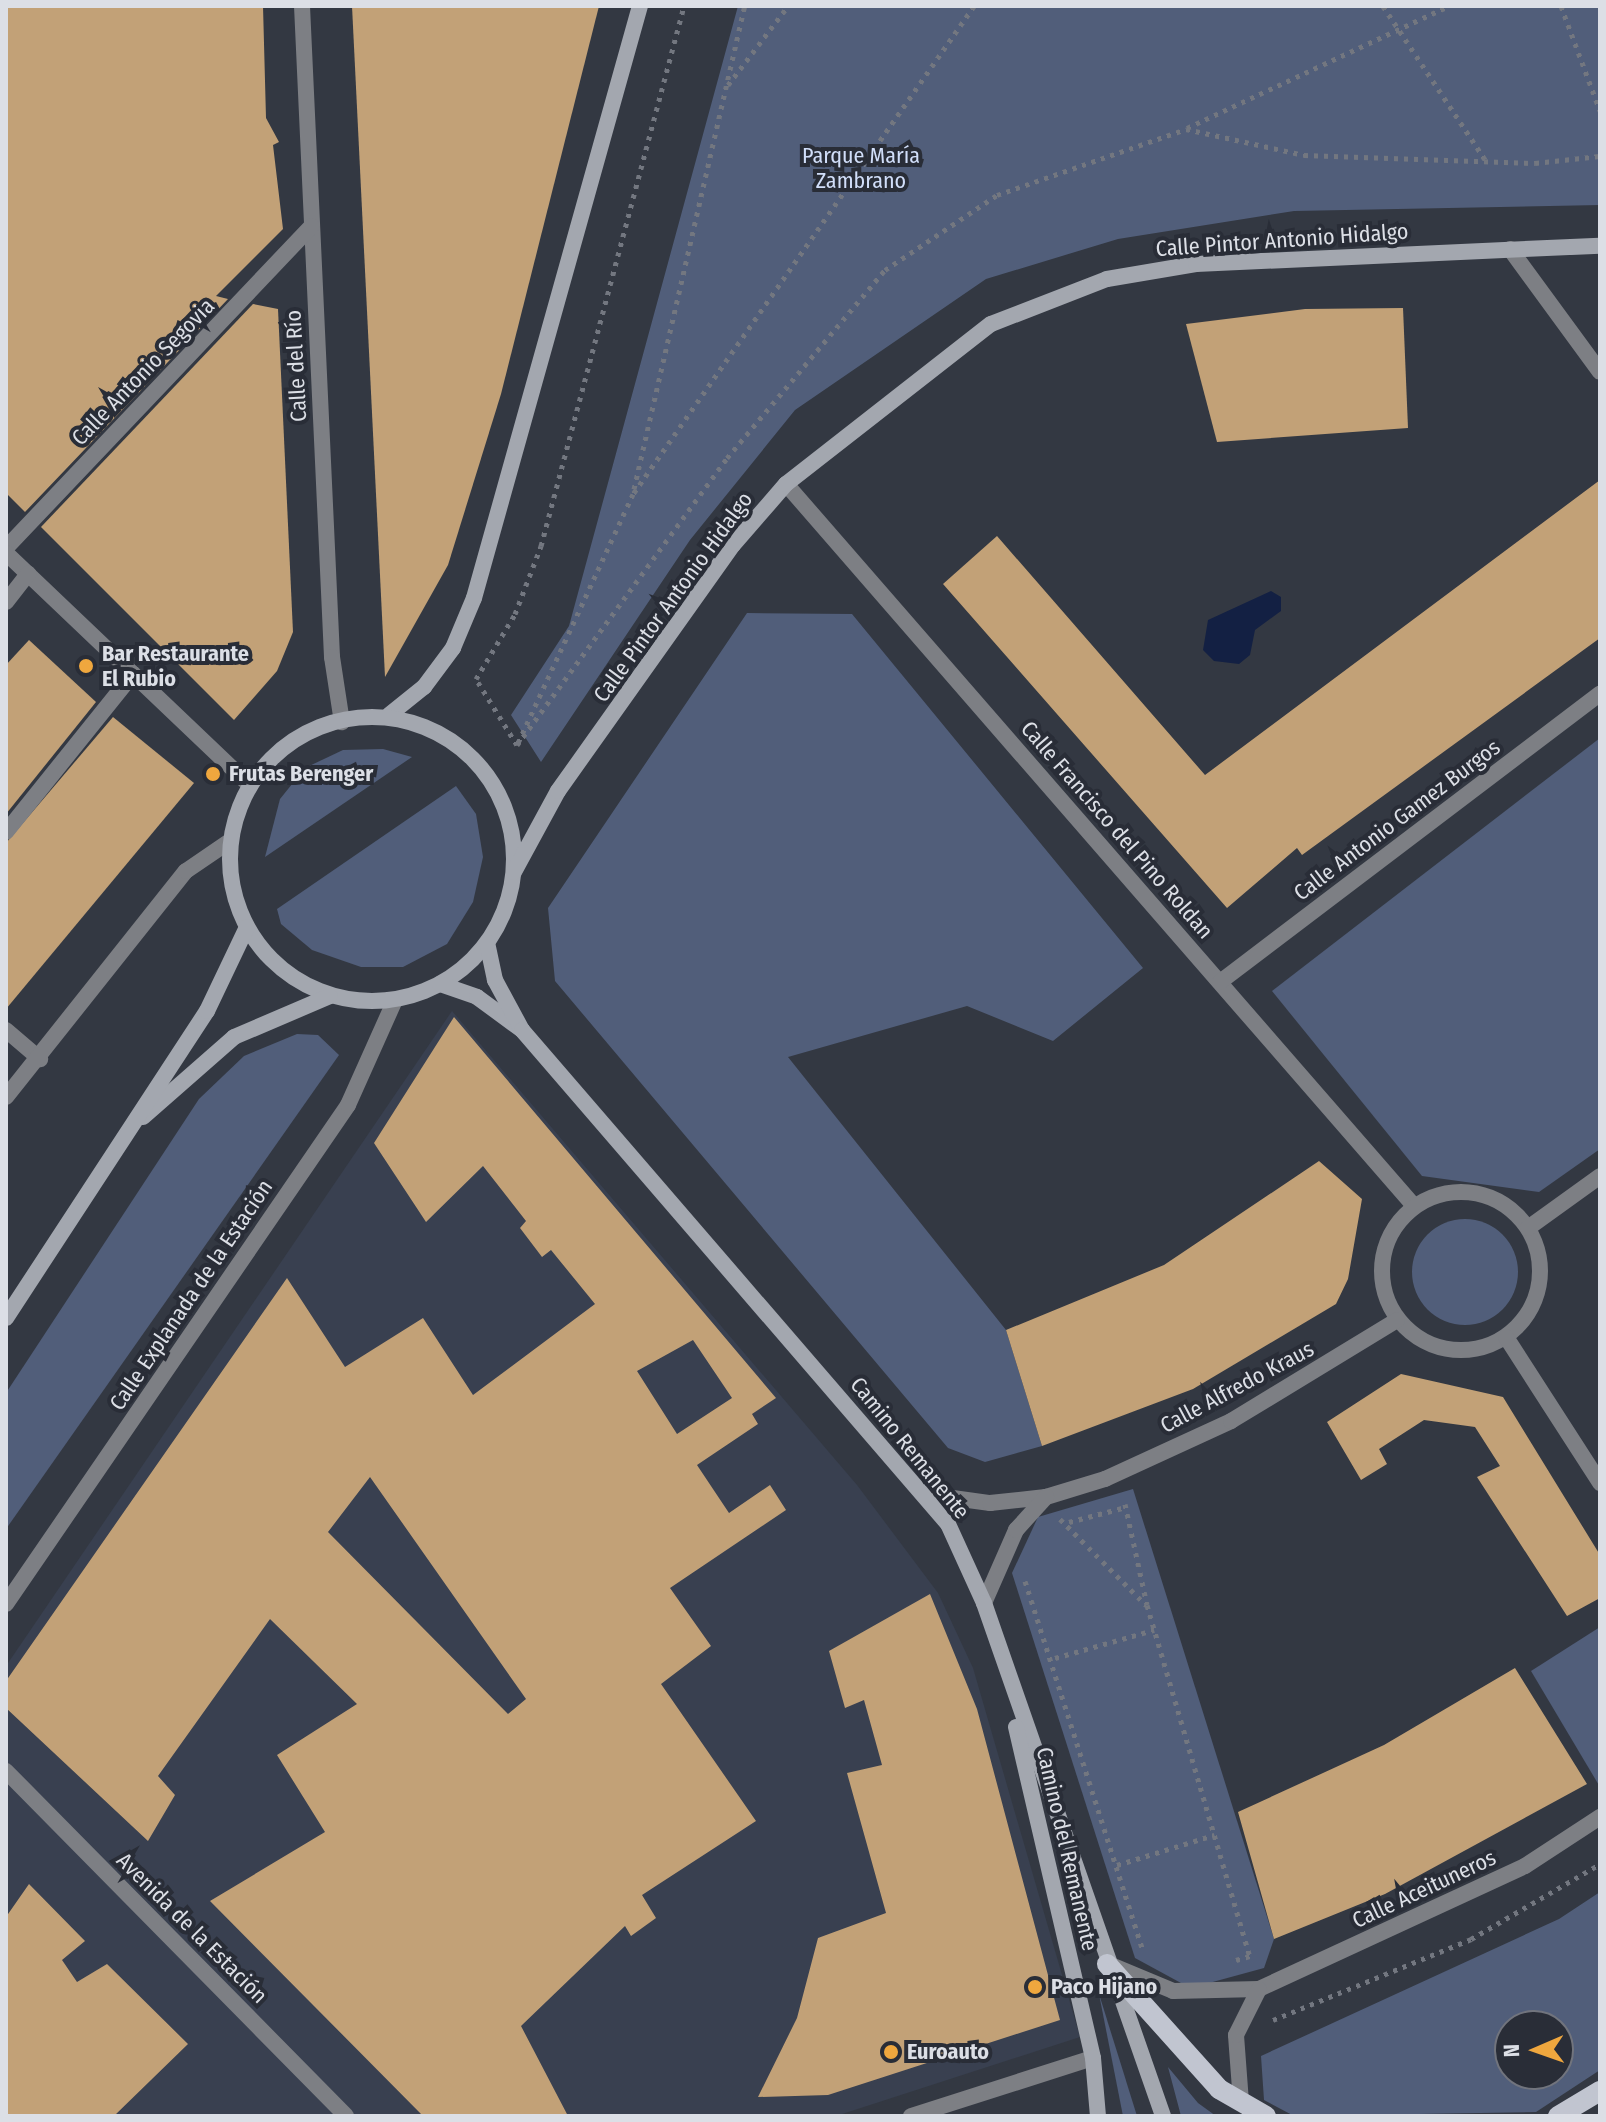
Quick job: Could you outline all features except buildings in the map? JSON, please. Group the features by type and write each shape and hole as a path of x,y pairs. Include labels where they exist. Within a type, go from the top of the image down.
{"main road":[{"path":"1107,1964 1170,2039 1241,2102 1266,2116"},
{"path":"1558,2116 1600,2091"}],"street":[{"name":"Calle del Río","path":"302,6 332,657 342,722"},
{"path":"389,715 424,687 453,648 505,503 640,6"},
{"name":"Calle Antonio Segovia","path":"6,550 312,226"},
{"name":"Calle Pintor Antonio Hidalgo","path":"514,872 558,791 733,545 786,484 991,324 1107,279 1196,264 1600,246"},
{"path":"1510,249 1600,372"},
{"name":"Calle Francisco del Pino Roldan","path":"786,484 1414,1206"},
{"path":"6,550 250,785"},
{"path":"6,602 28,574"},
{"path":"6,832 133,674"},
{"name":"Calle Antonio Gamez Burgos","path":"1220,982 1600,694"},
{"path":"127,1131 234,1037 330,996 395,1000 440,984 487,943 514,872 512,832 498,793 470,755 435,731 389,715 318,726 279,750 250,785 230,841 235,901 247,927 268,957 330,996"},
{"path":"6,1097 40,1059 186,871 230,841"},
{"path":"6,1318 207,1011 247,927"},
{"name":"Camino Remanente","path":"487,943 495,980 522,1030 924,1494 962,1549 984,1603 1107,1964 1163,2116"},
{"name":"Camino Remanente","path":"440,984 477,997 522,1030"},
{"name":"Calle Explanada de la Estación","path":"6,1604 348,1105 395,1000"},
{"path":"6,1030 40,1059"},
{"path":"1528,1228 1600,1176"},
{"path":"1476,1192 1506,1204 1528,1228 1540,1257 1540,1287 1528,1315 1506,1337 1479,1350 1448,1351 1419,1340 1397,1320 1383,1291 1382,1259 1392,1229 1414,1206 1444,1193 1476,1192"},
{"name":"Calle Alfredo Kraus","path":"924,1494 990,1503 1046,1497 1116,1473 1231,1421 1397,1320"},
{"path":"1506,1337 1600,1483"},
{"name":"Calle Alfredo Kraus","path":"984,1603 1016,1530 1046,1497"},
{"name":"Camino del Remanente","path":"995,1640 1093,2058 1098,2116"},
{"name":"Avenida de la Estación","path":"6,1771 346,2116"},
{"name":"Calle Aceituneros","path":"1107,1964 1173,1991 1259,1989 1525,1866 1600,1817"},
{"path":"1241,2102 1236,2035 1259,1989"},
{"path":"911,2116 1093,2058"}],"path":[{"path":"517,745 476,679 515,614 541,546 684,6"},
{"path":"745,6 633,494 974,6"},
{"path":"726,87 788,6"},
{"path":"1383,6 1487,162"},
{"path":"1186,129 1449,6"},
{"path":"1561,6 1600,111"},
{"path":"1116,1473 1147,1605 1259,1989"},
{"path":"1046,1497 1062,1523 1147,1605"},
{"path":"1053,1532 1062,1523 1126,1507"},
{"path":"1028,1573 1024,1585 1055,1658 1144,1952 1156,1960"},
{"path":"1055,1658 1154,1630"},
{"path":"1117,1865 1214,1835"},
{"path":"1236,2035 1471,1939 1600,1864"},
{"path":"1223,1964 1250,1956"}],"shaded area":[{"path":"1271,591 1281,597 1281,611 1255,630 1250,655 1239,664 1214,661 1203,650 1208,620"},
{"path":"452,1011 857,1485 938,1593 973,1668 1080,2037 836,2116 6,2116 6,1666"}],"green space":[{"name":"Parque María Zambrano","path":"738,6 1600,6 1600,205 1294,211 1118,239 986,279 795,410 690,540 541,762 511,715 569,626"},
{"path":"747,613 852,614 1143,968 1053,1041 967,1006 788,1057 1006,1330 1042,1446 985,1462 948,1448 555,981 548,908"},
{"path":"1600,738 1600,1149 1539,1192 1422,1176 1272,991"},
{"path":"383,749 412,757 265,857 280,799 305,768 343,750"},
{"path":"456,786 476,814 483,857 473,902 447,944 403,967 361,967 312,950 281,924 277,909"},
{"path":"297,1034 318,1035 339,1055 6,1529 6,1393 199,1099 244,1056"},
{"path":"1465,1219 1485,1223 1503,1234 1514,1252 1518,1272 1514,1292 1503,1310 1485,1321 1465,1325 1445,1321 1427,1310 1416,1292 1412,1272 1416,1252 1427,1234 1445,1223"},
{"path":"1133,1489 1274,1939 1264,1968 1209,1983 1181,1983 1135,1958 1012,1573 1038,1517"},
{"path":"1600,1627 1600,1787 1531,1671"},
{"path":"1600,1892 1600,2070 1574,2087 1574,2010 1494,2010 1494,2090 1570,2090 1536,2112 1294,2116 1264,2100 1261,2056 1559,1919"},
{"path":"1099,1994 1137,2116 1123,2116"},
{"path":"1168,2067 1198,2103 1216,2116 1181,2116"}],"place":[{"name":"Bar Restaurante El Rubio","path":"86,666"},
{"name":"Frutas Berenger","path":"213,774"},
{"name":"Paco Hijano","path":"1035,1987"},
{"name":"Euroauto","path":"891,2052"}]}
